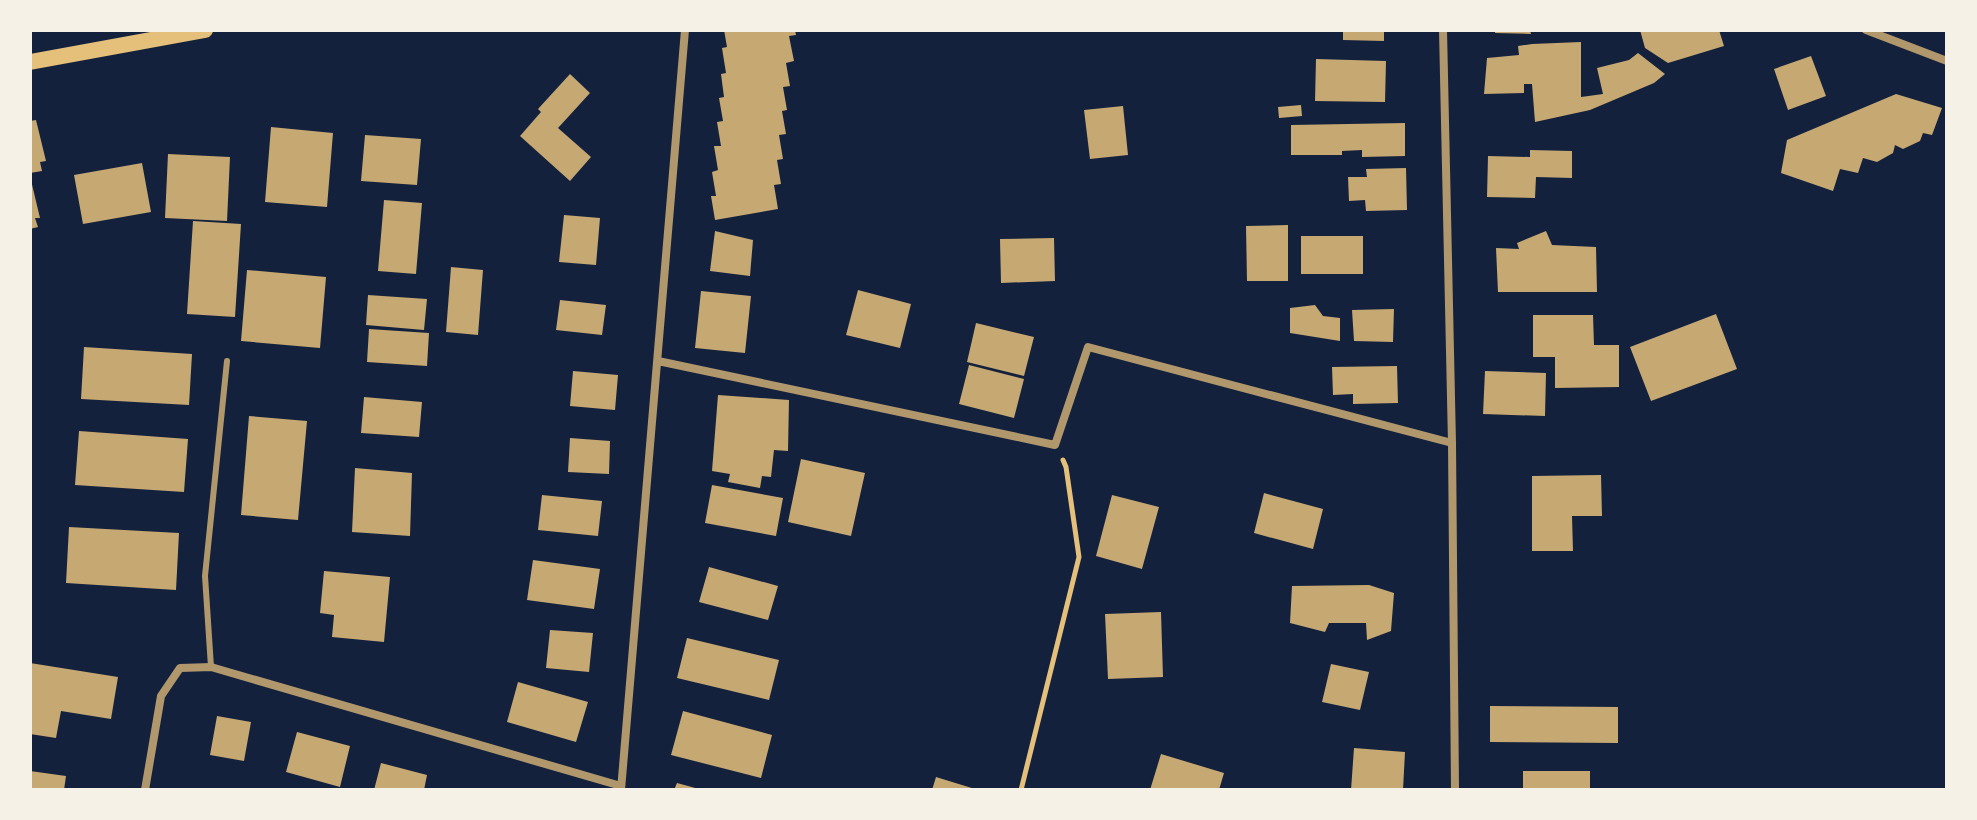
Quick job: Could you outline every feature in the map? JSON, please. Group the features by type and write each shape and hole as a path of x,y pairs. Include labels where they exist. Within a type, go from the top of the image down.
{"main road":[{"path":"30,62 205,30"}],"street":[{"path":"145,790 161,696 180,668 211,667 621,788 685,30"},
{"path":"1443,30 1452,443 1455,790"},
{"path":"1866,30 1947,61"},
{"path":"658,361 1055,445 1088,347 1452,443"}],"lane":[{"path":"211,667 205,576 227,361"}],"path":[{"path":"1021,790 1079,557 1066,467 1055,445"}],"building":[{"path":"724,30 795,30 796,35 789,36 794,61 786,63 790,86 783,87 787,110 782,111 786,134 779,135 783,159 777,160 781,184 774,185 778,209 715,220 711,196 716,196 712,172 718,170 714,146 721,146 717,122 723,121 719,98 724,97 721,74 726,73 722,48 727,47"},
{"path":"1343,30 1384,30 1384,41 1343,40"},
{"path":"1495,30 1530,30 1531,34 1495,33"},
{"path":"1640,30 1719,30 1724,46 1668,63 1645,48"},
{"path":"1581,42 1581,97 1603,94 1597,68 1629,60 1638,53 1665,74 1654,83 1590,110 1535,122 1532,84 1524,84 1524,93 1484,94 1487,58 1519,55 1518,46"},
{"path":"1811,56 1826,96 1788,110 1774,69"},
{"path":"1316,59 1386,61 1385,102 1315,101"},
{"path":"570,74 590,93 558,128 591,157 570,181 520,136 541,112 538,109"},
{"path":"1896,94 1942,108 1932,135 1923,133 1920,141 1903,149 1895,145 1893,153 1877,162 1863,158 1858,173 1840,169 1833,191 1781,173 1787,140"},
{"path":"1301,105 1302,116 1279,118 1278,107"},
{"path":"1123,106 1128,155 1090,159 1084,110"},
{"path":"36,120 46,161 40,162 42,171 30,173 30,121"},
{"path":"1405,123 1405,156 1362,157 1362,150 1342,151 1342,155 1291,155 1291,125"},
{"path":"271,127 333,133 327,207 265,202"},
{"path":"365,135 421,139 417,185 361,181"},
{"path":"1530,150 1572,151 1572,178 1536,177 1535,198 1487,197 1488,156 1530,157"},
{"path":"168,154 230,157 227,221 165,218"},
{"path":"142,163 151,212 83,224 74,175"},
{"path":"1406,168 1407,210 1366,211 1365,200 1349,201 1348,177 1367,177 1366,169"},
{"path":"30,176 40,218 35,218 38,227 30,229"},
{"path":"384,200 422,203 416,274 378,271"},
{"path":"564,215 600,218 596,265 559,262"},
{"path":"193,221 241,224 235,317 187,314"},
{"path":"1288,225 1288,281 1247,281 1246,226"},
{"path":"715,231 753,240 750,276 710,271"},
{"path":"1546,231 1552,245 1596,247 1597,292 1498,292 1496,248 1519,249 1517,243"},
{"path":"1301,236 1363,236 1363,274 1301,274"},
{"path":"1054,238 1055,281 1001,283 1000,239"},
{"path":"451,267 483,270 478,335 446,332"},
{"path":"247,270 326,277 320,348 241,341"},
{"path":"858,290 911,304 900,348 846,335"},
{"path":"701,291 751,296 745,353 695,348"},
{"path":"368,295 427,299 424,330 366,325"},
{"path":"560,300 606,305 602,335 556,330"},
{"path":"1315,305 1323,316 1340,318 1340,341 1290,333 1290,308"},
{"path":"1394,309 1393,342 1354,341 1352,310"},
{"path":"1716,314 1737,369 1651,401 1630,347"},
{"path":"1533,315 1593,315 1594,345 1619,345 1619,387 1555,388 1555,357 1533,357"},
{"path":"976,323 1034,337 1024,376 967,362"},
{"path":"369,329 429,333 427,366 367,362"},
{"path":"84,347 192,354 189,405 81,399"},
{"path":"969,365 1024,379 1014,418 959,404"},
{"path":"1397,366 1398,403 1353,404 1353,394 1333,395 1332,367"},
{"path":"573,371 618,375 615,410 570,406"},
{"path":"1485,371 1546,373 1545,416 1483,414"},
{"path":"718,395 789,400 788,451 774,450 771,477 762,476 760,488 728,482 730,474 712,471"},
{"path":"364,397 422,402 419,437 361,433"},
{"path":"249,416 307,421 298,520 241,515"},
{"path":"79,431 188,439 184,492 75,485"},
{"path":"570,438 610,441 609,474 568,472"},
{"path":"801,459 865,473 851,536 788,522"},
{"path":"355,468 412,473 410,536 352,532"},
{"path":"1601,475 1602,516 1572,516 1573,551 1532,551 1532,476"},
{"path":"712,485 783,498 776,536 705,523"},
{"path":"1264,493 1323,509 1313,549 1254,533"},
{"path":"542,495 602,501 598,536 538,530"},
{"path":"1112,495 1159,507 1142,569 1096,556"},
{"path":"69,527 179,533 176,590 66,583"},
{"path":"533,560 600,569 594,609 527,600"},
{"path":"709,567 778,586 768,620 699,602"},
{"path":"324,571 390,577 384,642 332,637 334,615 320,613"},
{"path":"1369,585 1394,593 1391,631 1367,640 1366,623 1329,623 1325,632 1290,623 1292,586"},
{"path":"1161,612 1163,677 1108,679 1105,614"},
{"path":"550,630 593,633 589,672 546,668"},
{"path":"687,638 779,660 769,700 677,678"},
{"path":"30,663 118,677 111,719 61,711 56,738 30,734"},
{"path":"1331,664 1369,672 1360,710 1322,702"},
{"path":"518,682 588,702 576,742 507,722"},
{"path":"1490,706 1618,707 1618,743 1490,742"},
{"path":"683,711 772,735 761,778 671,755"},
{"path":"217,716 251,722 244,761 210,755"},
{"path":"297,732 350,746 340,787 286,772"},
{"path":"1354,748 1405,752 1403,790 1351,790"},
{"path":"1161,754 1224,773 1219,790 1150,790"},
{"path":"381,763 427,775 424,790 374,790"},
{"path":"30,771 66,776 64,790 30,790"},
{"path":"1523,771 1590,771 1590,790 1523,790"},
{"path":"936,777 975,789 975,790 932,790"},
{"path":"677,783 699,789 699,790 674,790"}]}
